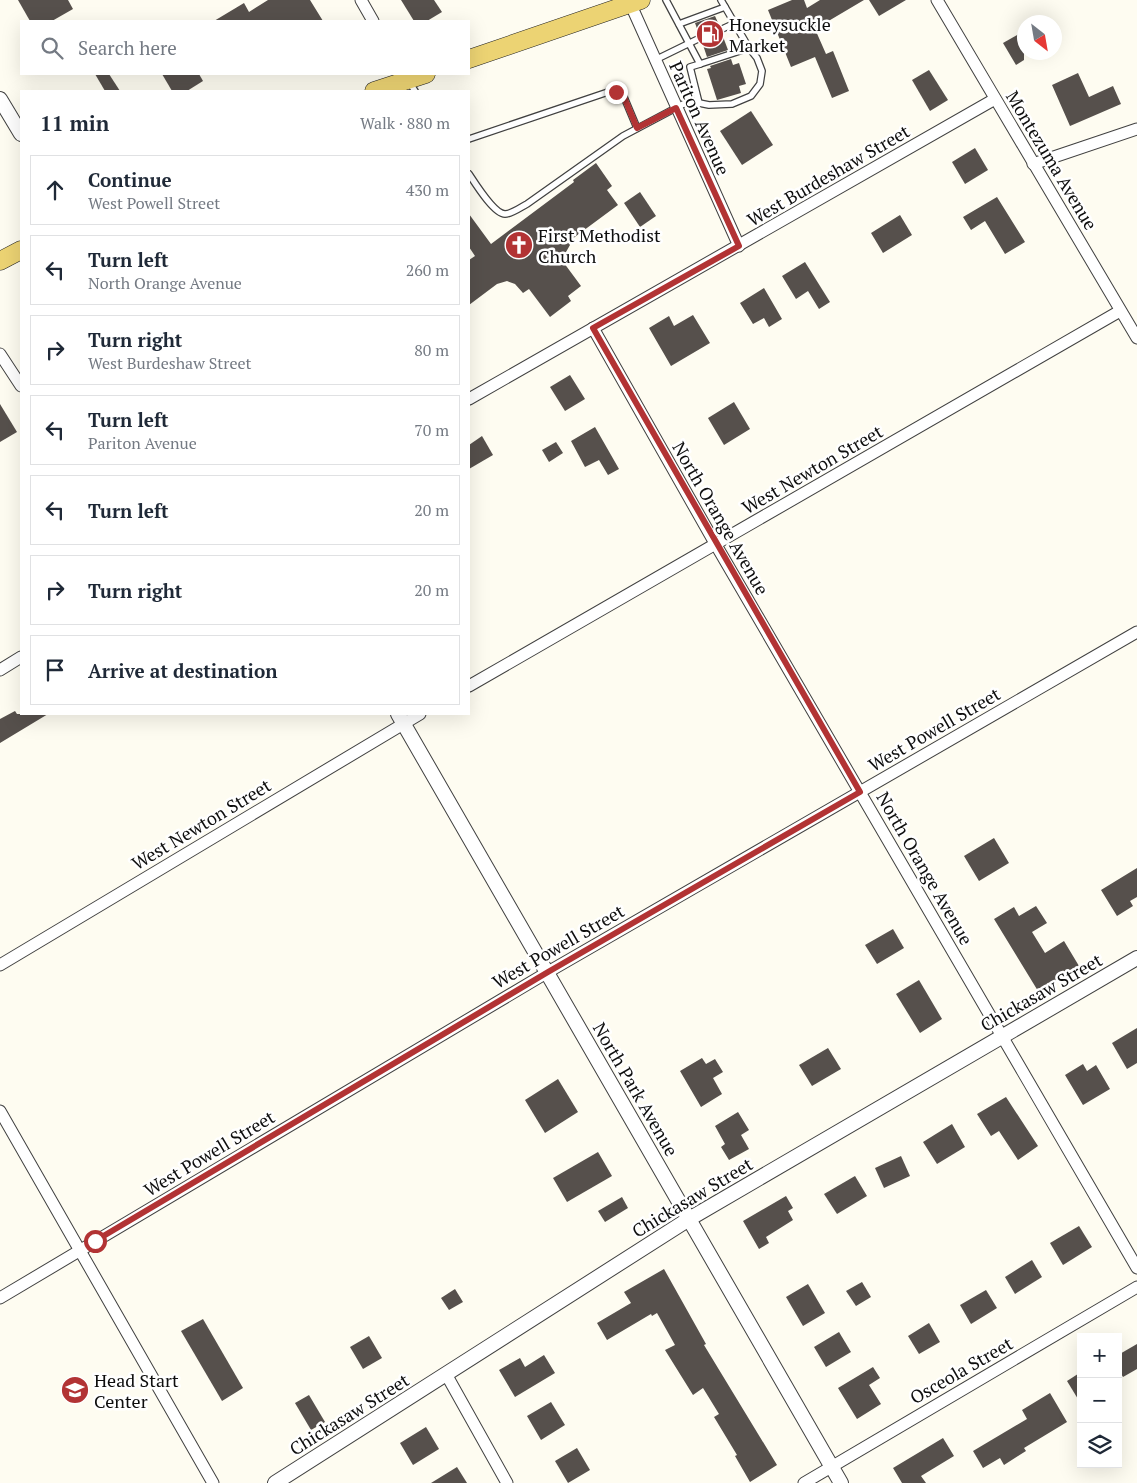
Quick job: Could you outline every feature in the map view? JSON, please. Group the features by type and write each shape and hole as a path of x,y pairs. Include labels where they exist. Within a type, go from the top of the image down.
{"main road":[{"path":"470,59 636,2"},
{"path":"378,90 409,82 424,75"},
{"path":"0,261 20,251"}],"street":[{"path":"360,0 372,20"},
{"name":"Montezuma Avenue","path":"937,0 1137,338"},
{"name":"Pariton Avenue","path":"636,2 655,60 739,246"},
{"path":"0,99 20,132"},
{"name":"West Burdeshaw Street","path":"470,398 995,99"},
{"path":"1034,164 1137,129"},
{"name":"West Newton Street","path":"470,685 1120,311"},
{"name":"North Orange Avenue","path":"593,328 716,545 1137,1268"},
{"path":"0,354 20,384"},
{"name":"West Powell Street","path":"0,1298 548,972 1137,632"},
{"path":"0,670 20,658"},
{"name":"West Newton Street","path":"0,965 401,718 415,715"},
{"name":"North Park Avenue","path":"401,718 841,1483"},
{"name":"Chickasaw Street","path":"275,1483 689,1219 1137,958"},
{"path":"0,1111 213,1483"},
{"name":"Osceola Street","path":"804,1483 1137,1288"},
{"path":"446,1374 507,1483"}],"lane":[{"path":"666,0 700,64"},
{"path":"470,175 496,210 506,214 527,204 595,155 637,128 689,101 709,105 732,104 751,96 760,84 762,70 757,58 749,48 721,0"},
{"path":"679,24 725,7"},
{"path":"720,30 735,23"},
{"path":"655,60 700,38"},
{"path":"698,103 690,67 749,48"},
{"path":"470,139 608,92 616,92 624,97 637,128"}],"building":[{"path":"18,0 68,0 73,9 54,20 29,20"},
{"path":"268,0 310,0 322,20 216,20 244,3 249,12"},
{"path":"401,0 434,0 442,12 429,20 413,20"},
{"path":"792,0 804,0 807,8 820,0 864,0 815,29 826,54 833,51 849,91 832,98 815,57 791,67 768,10"},
{"path":"869,0 906,0 879,16"},
{"name":"Honeysuckle Market","path":"715,16 719,25 716,28 716,32 722,34 728,50 707,57 702,42 704,36 699,34 695,23"},
{"path":"1017,35 1017,60 1024,60 1016,65 1003,43"},
{"path":"731,59 733,65 739,63 746,84 739,86 741,93 717,100 707,69 711,68 710,66"},
{"path":"929,70 948,100 930,111 912,80"},
{"path":"1078,73 1089,97 1113,86 1121,104 1070,126 1052,85"},
{"path":"96,75 110,75 119,90 104,90"},
{"path":"163,75 200,75 203,81 189,90 171,90"},
{"path":"751,111 773,145 742,165 720,131"},
{"path":"975,148 988,170 965,184 952,162"},
{"name":"First Methodist Church","path":"596,163 612,186 607,190 618,205 568,242 570,245 566,252 568,260 564,263 581,286 568,296 571,301 550,317 529,289 523,293 515,284 507,281 497,284 470,304 470,259 475,256 470,248 470,215 491,244 574,182 573,180"},
{"path":"640,192 656,216 640,227 624,203"},
{"path":"997,197 1025,242 1005,254 985,221 971,230 963,217"},
{"path":"900,215 912,235 883,253 871,233"},
{"path":"805,262 830,302 819,309 808,291 796,299 782,276"},
{"path":"764,288 782,319 769,327 764,318 753,324 740,303"},
{"path":"693,315 710,343 671,366 649,328 669,316 674,326"},
{"path":"570,375 585,399 565,411 550,387"},
{"path":"734,402 750,429 724,445 708,418"},
{"path":"0,404 17,432 0,442"},
{"path":"595,427 619,469 608,475 599,460 585,467 571,441"},
{"path":"482,436 493,455 470,468 470,444"},
{"path":"556,442 563,453 549,462 542,450"},
{"path":"15,711 20,715 46,715 0,743 0,719"},
{"path":"994,838 1009,863 979,881 964,856"},
{"path":"1137,868 1137,897 1130,901 1133,906 1117,916 1101,890"},
{"path":"1036,906 1047,923 1032,932 1045,953 1064,941 1079,966 1038,991 994,919 1014,907 1019,916"},
{"path":"893,929 904,948 877,964 865,945"},
{"path":"919,980 942,1019 920,1033 896,994"},
{"path":"1137,1028 1137,1063 1127,1069 1112,1043"},
{"path":"828,1048 841,1069 812,1086 799,1065"},
{"path":"702,1058 706,1064 715,1059 723,1072 713,1078 722,1094 701,1107 680,1071"},
{"path":"1083,1064 1087,1071 1096,1065 1110,1089 1083,1105 1065,1075"},
{"path":"558,1079 578,1112 545,1133 525,1100"},
{"path":"1006,1097 1038,1146 1018,1160 999,1131 991,1136 977,1114"},
{"path":"738,1112 749,1130 741,1135 749,1149 729,1160 721,1147 725,1144 715,1126"},
{"path":"952,1124 965,1147 937,1164 923,1142"},
{"path":"598,1152 612,1176 567,1202 553,1178"},
{"path":"901,1156 910,1176 884,1188 875,1168"},
{"path":"855,1176 867,1196 837,1214 824,1194"},
{"path":"786,1196 793,1208 788,1211 793,1220 766,1237 769,1243 759,1249 743,1221"},
{"path":"622,1197 628,1208 605,1222 598,1211"},
{"path":"1079,1226 1092,1247 1063,1265 1050,1243"},
{"path":"1032,1260 1042,1277 1015,1294 1005,1277"},
{"path":"664,1269 706,1344 704,1345 777,1465 750,1482 735,1456 737,1455 714,1417 719,1414 703,1388 693,1395 665,1350 675,1345 657,1313 652,1316 651,1314 607,1340 597,1323 631,1303 624,1292"},
{"path":"862,1282 871,1297 856,1306 846,1291"},
{"path":"808,1284 825,1313 803,1326 786,1297"},
{"path":"455,1289 463,1302 449,1310 441,1298"},
{"path":"986,1290 997,1308 971,1324 960,1305"},
{"path":"203,1319 243,1388 222,1401 181,1331"},
{"path":"929,1323 940,1342 919,1354 908,1336"},
{"path":"839,1332 851,1352 826,1367 814,1347"},
{"path":"369,1336 382,1358 363,1369 350,1347"},
{"path":"1137,1344 1137,1369 1123,1377 1122,1375 1122,1353"},
{"path":"544,1355 555,1373 515,1397 499,1370 520,1358 525,1367"},
{"path":"873,1367 880,1378 869,1385 881,1404 857,1419 838,1388"},
{"path":"1077,1375 1077,1397 1067,1381"},
{"path":"1050,1393 1067,1422 1024,1448 1026,1451 1004,1465 1000,1458 983,1468 973,1451 1027,1419 1022,1410"},
{"path":"309,1395 325,1422 311,1430 295,1403"},
{"path":"551,1402 565,1425 541,1440 527,1416"},
{"path":"426,1427 439,1449 413,1465 400,1443"},
{"path":"943,1438 954,1456 921,1476 926,1483 902,1483 893,1468"},
{"path":"577,1448 590,1470 568,1483 555,1461"},
{"path":"457,1467 467,1483 431,1483"}],"place":[{"name":"Honeysuckle Market","path":"710,34"},
{"name":"First Methodist Church","path":"519,245"},
{"name":"Head Start Center","path":"75,1390"}],"route":[{"path":"95,1241 548,972 860,792 716,545 593,328 739,246 676,108 637,128 624,97 616,92"}]}
